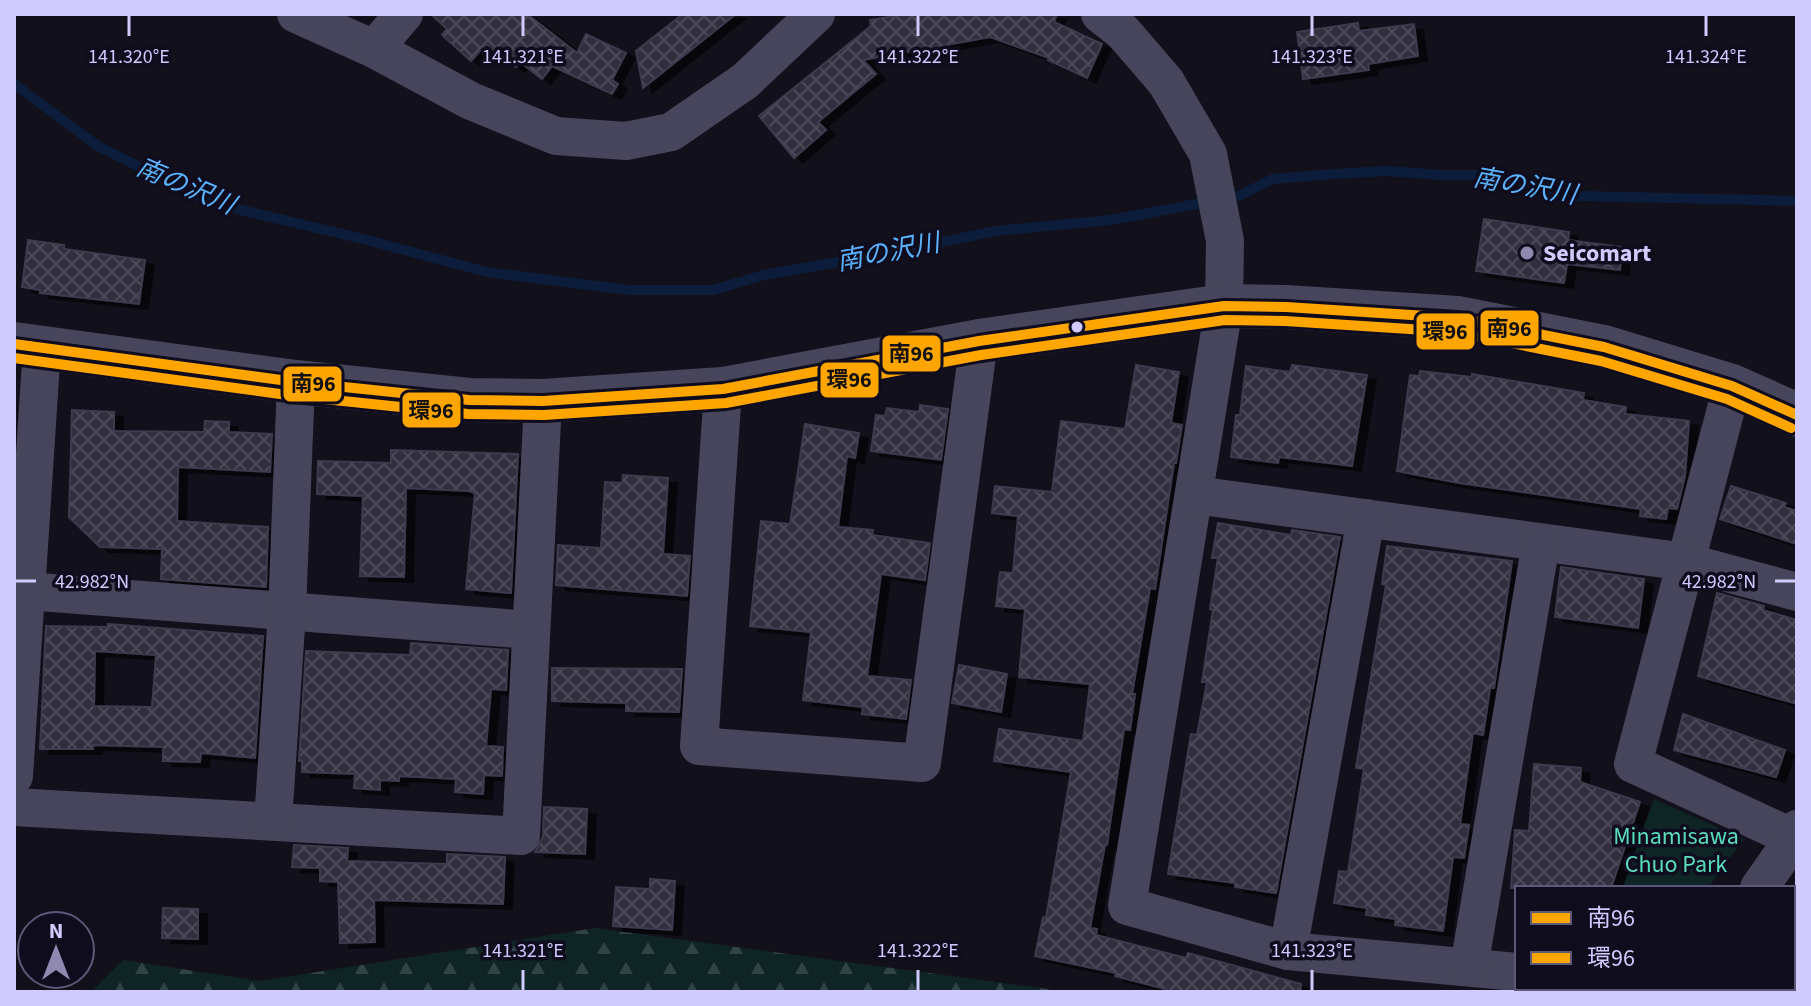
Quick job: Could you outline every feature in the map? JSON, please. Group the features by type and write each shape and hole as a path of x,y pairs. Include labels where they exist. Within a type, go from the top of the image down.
{"street":[{"path":"296,14 374,49 471,101 556,136 626,141 671,132 745,81 816,14"},
{"path":"374,49 404,14"},
{"path":"1100,14 1123,32 1166,82 1208,154 1225,241 1224,306 1127,906 1288,951 1515,972"},
{"path":"14,757 28,346 296,382 469,400 543,401 723,389 979,341 1224,306 1458,318 1604,347 1732,386 1797,415"},
{"path":"723,389 699,746 922,763 979,341"},
{"path":"273,821 287,612 296,382"},
{"path":"1732,386 1633,764 1795,834 1760,886"},
{"path":"14,807 521,836 543,401"},
{"path":"1195,495 1686,562 1797,592"},
{"path":"1288,951 1366,518"},
{"path":"1469,967 1541,543"},
{"path":"20,590 531,630"}],"green space":[{"name":"Minamisawa Chuo Park","path":"1654,799 1744,839 1709,886 1623,886"},
{"path":"595,928 1070,992 91,992 123,960 260,981"}],"building":[{"path":"431,14 527,14 577,53 586,34 626,53 612,80 618,84 612,94 552,66 542,79 520,62 516,67 486,44 471,61 442,35 447,29"},
{"path":"683,14 736,14 643,88 636,51"},
{"path":"907,14 1057,14 1054,22 1102,44 1087,78 1049,58 990,37 863,60 876,74 818,122 826,130 794,158 759,116 871,26 870,20"},
{"path":"1358,23 1359,31 1414,24 1418,56 1368,64 1369,70 1303,79 1297,32"},
{"path":"1484,219 1569,232 1568,240 1622,247 1620,270 1567,264 1564,283 1476,271"},
{"path":"28,240 64,245 64,249 145,260 139,304 40,293 40,290 22,287"},
{"path":"1136,365 1179,372 1171,423 1182,425 1155,589 1150,588 1132,694 1135,694 1130,730 1124,729 1107,845 1090,928 1097,929 1096,935 1186,958 1188,953 1301,984 1300,992 1177,992 1115,976 1116,973 1035,956 1043,917 1046,918 1071,772 994,761 999,729 1083,741 1090,684 1019,677 1025,609 996,606 1000,572 1013,573 1018,516 992,513 995,486 1052,492 1061,421 1125,429"},
{"path":"1292,365 1367,375 1352,466 1279,457 1278,463 1231,457 1246,366 1290,372"},
{"path":"1420,371 1472,377 1472,374 1584,393 1583,400 1626,407 1625,414 1689,421 1685,476 1677,509 1668,508 1666,519 1640,516 1641,509 1397,471 1410,375 1419,376"},
{"path":"920,405 948,409 941,460 871,451 876,415 885,416 887,408 919,412"},
{"path":"72,410 114,412 114,431 204,432 205,421 229,422 229,432 272,434 270,472 178,467 177,521 268,527 266,587 161,579 162,549 100,547 69,517"},
{"path":"805,424 859,433 855,458 847,456 838,527 873,530 872,535 930,543 925,580 881,574 867,676 911,680 906,719 862,714 863,707 803,700 811,632 750,626 761,521 790,524"},
{"path":"391,450 518,454 511,593 466,589 475,493 469,491 406,488 404,577 360,576 363,496 317,494 318,461 391,463"},
{"path":"623,475 668,478 663,554 690,556 687,596 556,585 558,545 601,548 605,482 622,483"},
{"path":"1731,486 1786,503 1784,507 1797,511 1797,544 1720,519"},
{"path":"1218,523 1291,535 1292,530 1340,537 1276,893 1235,887 1235,883 1168,874 1191,734 1197,735 1207,682 1202,682 1213,610 1210,609 1218,558 1212,558"},
{"path":"1387,546 1512,561 1494,688 1490,688 1483,735 1473,733 1460,824 1469,825 1464,858 1453,857 1443,931 1395,925 1396,919 1366,915 1367,908 1334,903 1339,871 1348,872 1364,769 1356,768 1386,585 1382,584"},
{"path":"1561,567 1644,579 1638,628 1555,617"},
{"path":"1717,593 1764,606 1763,610 1797,620 1797,704 1698,676"},
{"path":"108,624 263,636 255,758 201,753 200,762 163,761 163,747 93,745 93,749 40,749 46,626 108,627","holes":["95,651 156,655 152,707 94,706"]},
{"path":"411,643 508,650 506,690 491,689 486,746 503,747 502,776 484,775 483,794 455,792 456,779 399,776 399,781 380,780 380,790 354,788 355,774 302,772 302,761 299,761 306,651 410,655"},
{"path":"959,665 1007,674 1001,712 952,703"},
{"path":"552,668 682,669 679,712 626,711 626,703 552,701"},
{"path":"1683,714 1785,750 1776,777 1674,750"},
{"path":"1534,764 1581,768 1580,782 1640,802 1612,886 1511,888 1515,830 1529,831"},
{"path":"544,807 587,809 585,854 535,852 543,837"},
{"path":"294,845 348,848 347,861 447,864 447,854 505,857 503,904 374,900 375,942 340,943 338,882 320,881 320,868 292,867"},
{"path":"650,879 675,881 672,930 613,926 616,887 650,889"},
{"path":"163,908 198,909 198,939 162,938"}],"waterway":[{"name":"南の沢川","path":"14,84 98,146 212,203 487,272 629,290 713,290 764,275 995,231 1111,220 1239,196 1273,179 1334,174 1387,171 1489,175 1534,190 1580,196 1797,201"}],"transit line":[{"name":"南96","path":"14,344 296,382 469,400 543,401 723,389 979,341 1224,306 1286,307 1458,318 1604,347 1732,386 1797,415"},
{"name":"環96","path":"14,358 295,396 468,414 544,415 726,403 981,355 1225,320 1285,321 1456,332 1601,361 1727,399 1791,428"}],"place":[{"name":"Seicomart","path":"1527,253"}]}
